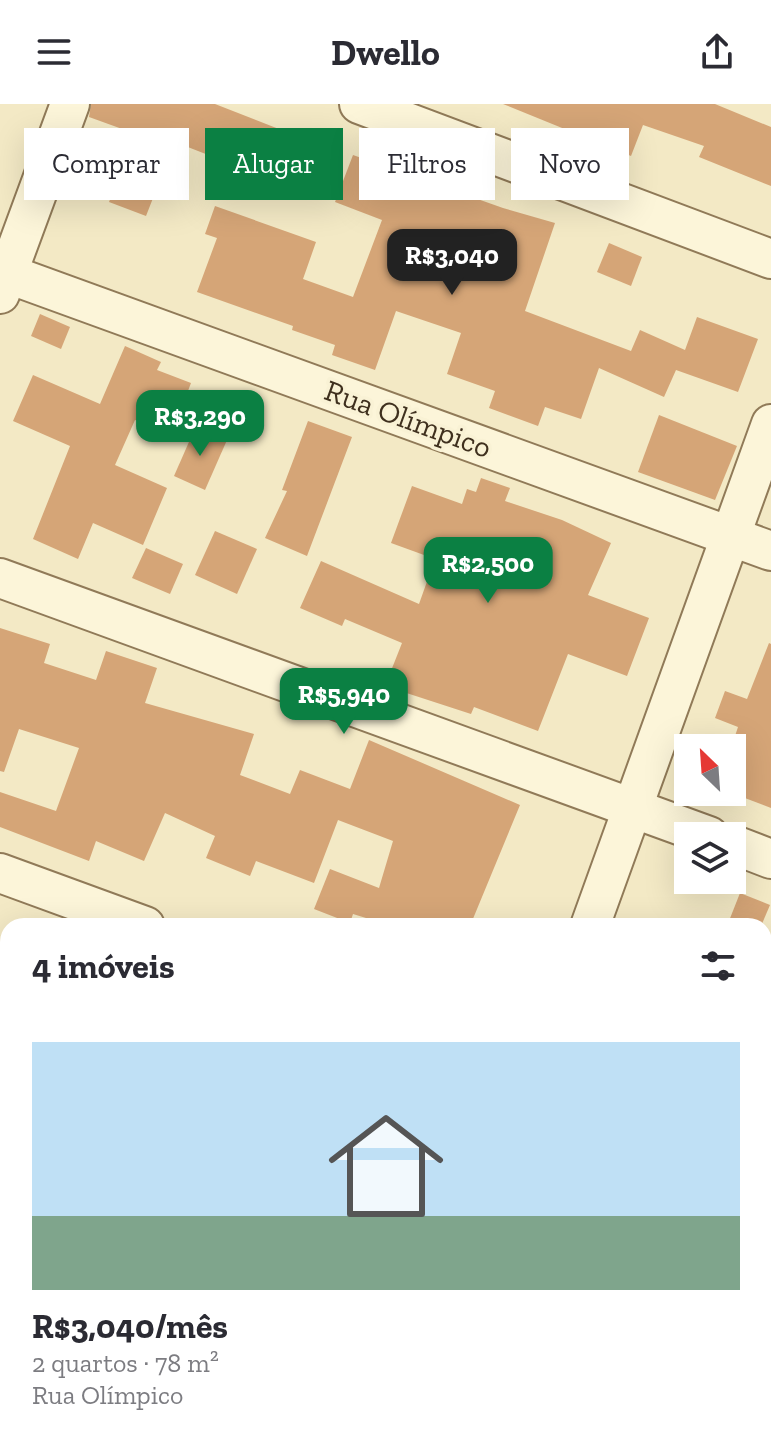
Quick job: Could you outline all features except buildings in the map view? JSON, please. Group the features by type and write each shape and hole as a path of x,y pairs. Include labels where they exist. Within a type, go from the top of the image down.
{"street":[{"path":"2,280 70,104"},
{"path":"359,104 771,259"},
{"name":"Rua Olímpico","path":"2,280 771,551"},
{"path":"593,918 771,424"},
{"path":"0,578 674,823"},
{"path":"746,849 771,859"},
{"path":"0,873 123,918"}]}
